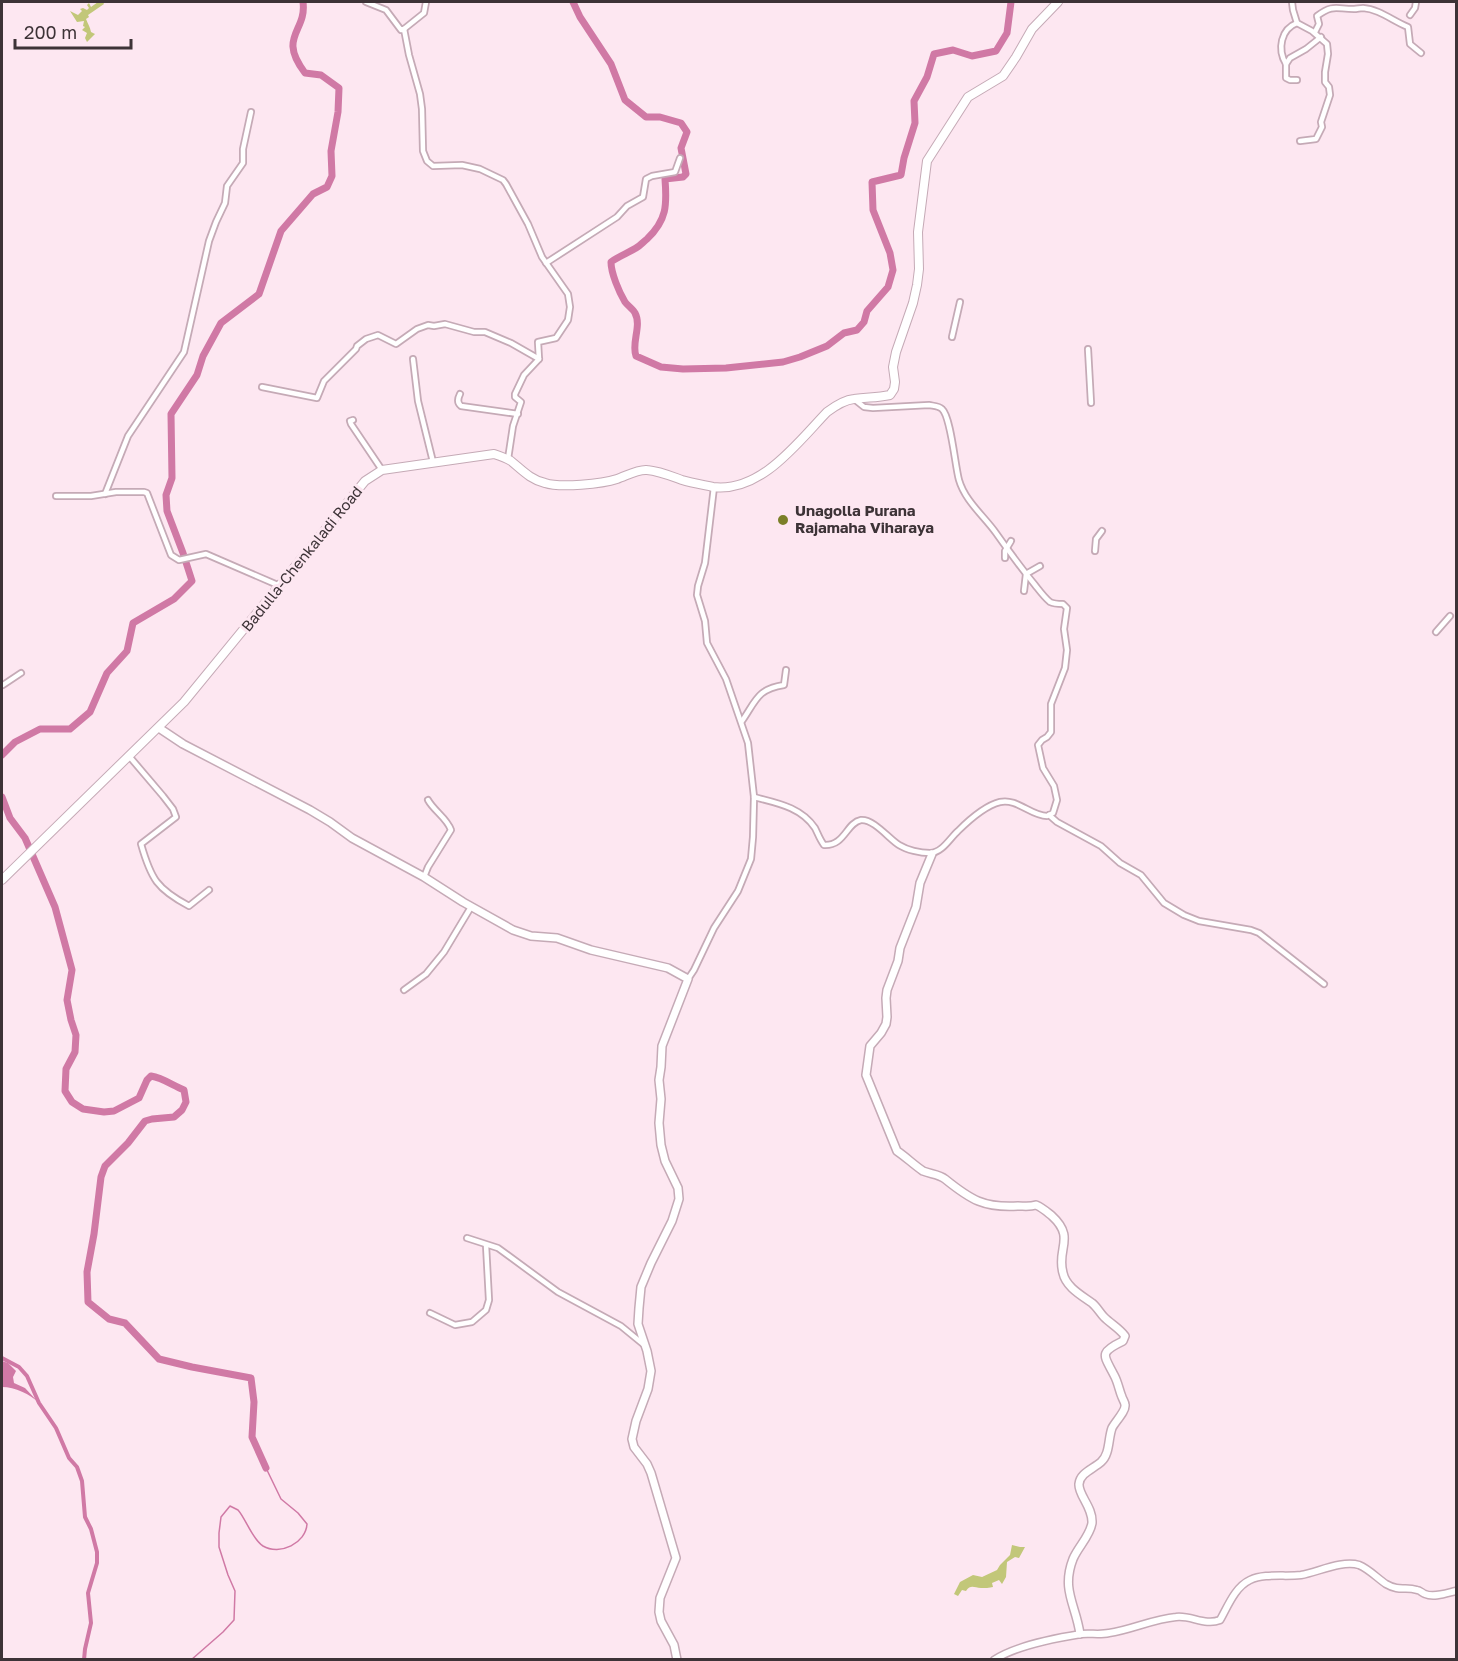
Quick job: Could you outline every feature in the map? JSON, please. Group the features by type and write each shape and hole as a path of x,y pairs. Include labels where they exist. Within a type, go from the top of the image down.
{"highway":[{"path":"382,470 494,454 508,460 533,480 548,484 615,480 645,470 715,487 735,485 775,466 836,405 854,399 874,399 890,395 895,382 893,367 896,352 917,285 918,232 927,161 968,97 1003,76 1032,29 1058,2"},
{"name":"Badulla-Chenkaladi Road","path":"2,880 184,702 365,481 382,470"}],"main road":[{"path":"159,728 191,749 310,810 352,838 424,877 513,930 531,936 557,938 591,950 668,968 688,979 662,1046 659,1080 661,1145 665,1161 678,1188 679,1199 672,1221 641,1287 638,1324 651,1371 648,1389 636,1421 632,1440 651,1473 676,1558 660,1598 660,1612 661,1621 674,1645 677,1659"},
{"path":"932,854 920,883 916,907 887,990 886,1024 870,1046 866,1075 897,1151 925,1172 941,1176 978,1202 989,1206 1005,1207 1036,1205 1057,1221 1064,1230 1065,1236 1062,1273 1075,1291 1094,1305 1125,1336 1123,1341 1109,1348 1105,1361 1115,1376 1125,1405 1124,1412 1113,1426 1103,1461 1084,1474 1079,1483 1079,1488 1090,1509 1092,1521 1067,1578 1069,1597 1080,1634"}],"street":[{"path":"366,2 386,10 401,30 424,13 426,2"},
{"path":"1292,2 1297,23 1321,37 1327,44 1328,54 1325,82 1329,87 1329,95 1321,122 1322,127 1316,139 1300,141"},
{"path":"1410,15 1416,2"},
{"path":"1315,32 1319,24 1317,16 1325,10 1338,7 1364,8 1378,12 1408,27 1410,44 1421,53"},
{"path":"1297,23 1290,26 1282,38 1281,51 1286,64 1286,78 1297,80"},
{"path":"405,29 409,55 420,94 423,151 428,161 433,166 453,165 480,169 503,180 516,201 542,257 568,294 570,307 568,320 556,338 538,342 539,359 524,375 515,394 521,402 513,426 508,460"},
{"path":"1286,64 1290,58 1306,50 1321,37"},
{"path":"105,494 128,436 184,352 209,241 225,203 227,186 243,163 243,149 251,112"},
{"path":"546,263 617,217 627,206 643,197 646,179 675,172 680,158"},
{"path":"951,338 960,302"},
{"path":"262,387 317,398 324,381 366,339 378,335 396,345 417,329 428,325 445,324 474,332 485,332 539,359"},
{"path":"1088,349 1091,404"},
{"path":"413,359 418,401 433,463"},
{"path":"460,394 458,402 461,406 518,414"},
{"path":"754,797 800,812 815,828 824,845 831,846 853,825 863,820 878,827 899,846 911,851 932,854 981,812 999,802 1012,802 1043,816 1053,813 1057,800 1054,786 1043,768 1038,745 1051,732 1051,704 1065,668 1067,650 1064,629 1067,608 1063,604 1051,602 1026,574 972,504 959,481 948,418 943,409 929,405 864,407 854,399"},
{"path":"353,420 350,423 382,470"},
{"path":"688,979 714,928 738,891 752,859 754,797 748,743 726,679 708,643 705,621 697,594 705,563 715,487"},
{"path":"56,496 138,491 147,493 171,555 179,560 206,554 280,586"},
{"path":"1095,551 1096,539 1102,531"},
{"path":"1005,558 1004,555 1011,542"},
{"path":"1026,574 1040,566"},
{"path":"1024,591 1026,574"},
{"path":"1436,632 1450,616"},
{"path":"742,721 762,692 771,687 784,685 786,670"},
{"path":"2,685 21,673"},
{"path":"129,756 163,796 176,817 141,844 154,879 162,890 189,906 209,890"},
{"path":"424,877 451,830 449,824 428,800"},
{"path":"1049,815 1057,822 1101,846 1120,862 1141,875 1156,895 1171,908 1199,921 1259,933 1324,984"},
{"path":"404,990 426,974 444,952 471,907"},
{"path":"467,1238 498,1248 558,1292 621,1326 645,1346"},
{"path":"430,1313 455,1325 472,1322 486,1310 489,1300 486,1245"},
{"path":"994,1659 1004,1653 1050,1640 1080,1634 1108,1634 1178,1616 1213,1623 1220,1620 1240,1587 1249,1580 1259,1577 1300,1575 1336,1565 1362,1566 1387,1585 1399,1590 1416,1589 1425,1595 1456,1591"}],"green space":[{"path":"98,2 104,4 86,19 91,32 95,34 87,42 85,38 87,33 82,30 85,27 83,26 84,21 77,22 70,11 78,15 82,11 80,9 89,8 87,5 89,3 91,7"},
{"path":"1012,1545 1025,1547 1019,1558 1015,1557 1007,1562 1006,1577 1002,1584 999,1580 992,1583 993,1587 971,1587 966,1591 962,1590 958,1596 954,1594 960,1582 973,1575 982,1577 997,1570 1010,1555"}],"shaded area":[{"path":"2,1361 8,1363 16,1371 13,1377 14,1383 25,1388 39,1403 22,1392 2,1387"}],"waterway":[{"path":"2,755 15,742 40,729 70,729 90,712 107,673 127,651 133,623 174,599 192,581 167,511 166,495 172,478 171,414 197,375 203,356 221,323 259,294 281,231 313,194 327,187 332,176 331,151 338,112 339,88 321,75 305,73 297,61 293,51 293,42 301,21 303,2"},
{"path":"573,2 580,17 611,64 625,100 646,117 660,117 681,123 687,132 681,148 686,174 683,177 665,179 666,197 659,225 639,246 611,262 620,293 637,318 636,356 661,367 683,369 726,368 783,362 827,346 844,333 857,330 864,322 867,311 888,287 893,270 890,253 873,210 872,182 901,175 915,123 914,101 927,77 934,54 953,50 972,56 996,51 1007,33 1011,2"},
{"path":"2,797 10,818 25,838 55,907 72,970 67,1000 76,1035 75,1052 66,1069 65,1091 72,1102 83,1109 104,1112 114,1111 139,1098 151,1076 184,1090 186,1102 182,1110 174,1117 145,1121 128,1143 105,1166 101,1177 87,1272 88,1302 109,1319 125,1323 159,1359 251,1378 254,1402 252,1437 266,1468"},
{"path":"2,1358 19,1367 27,1376 39,1403 56,1428 69,1458 77,1467 82,1481 85,1517 97,1552 97,1563 88,1593 91,1623 84,1660"},
{"path":"191,1660 234,1620 235,1591 219,1547 221,1517 230,1506 238,1510 259,1543 270,1549 291,1546 306,1531 307,1524 281,1499 266,1468"}],"place":[{"name":"Unagolla Purana Rajamaha Viharaya","path":"783,520"}]}
